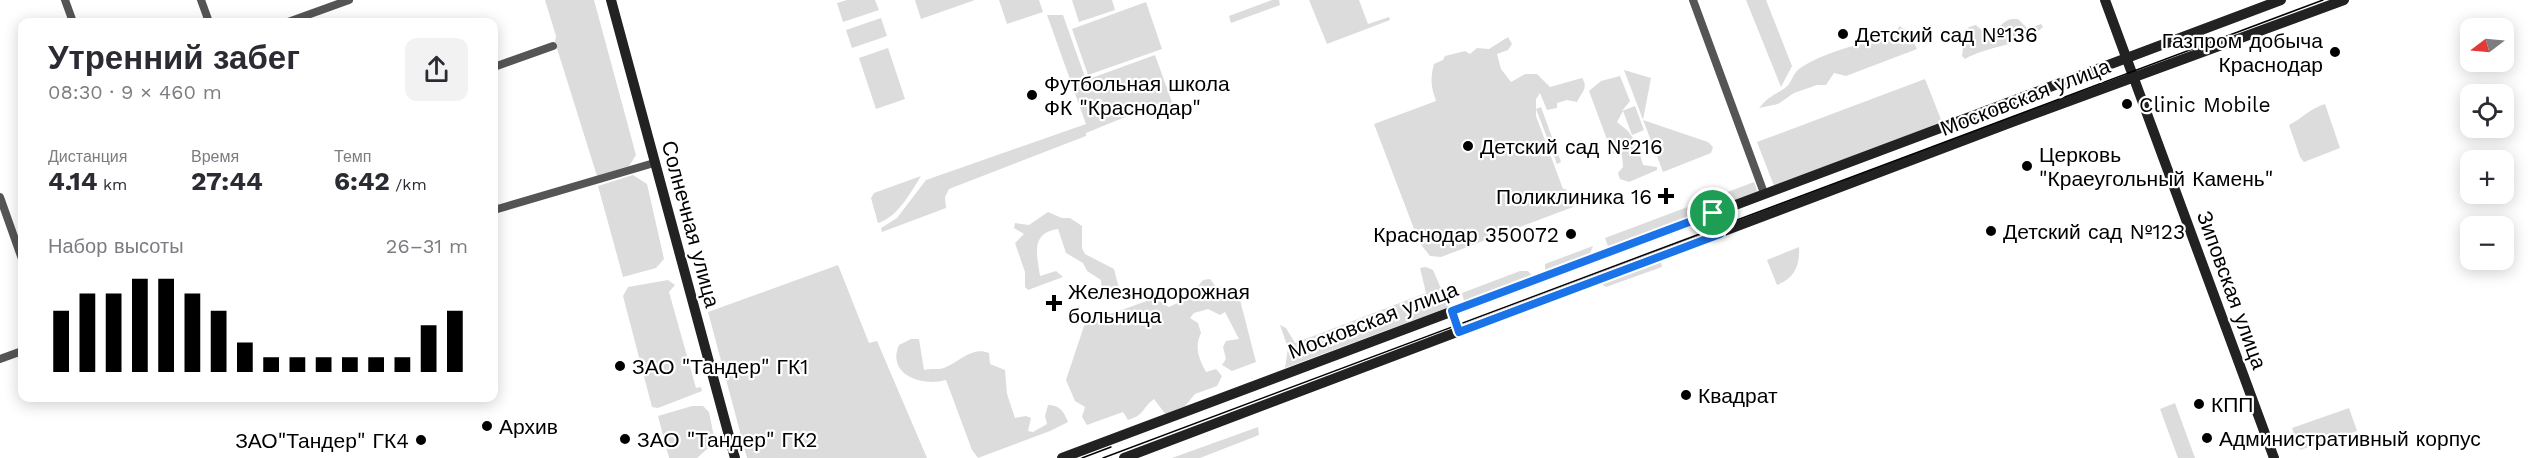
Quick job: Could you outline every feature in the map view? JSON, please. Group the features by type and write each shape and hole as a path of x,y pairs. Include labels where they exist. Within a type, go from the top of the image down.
{"street":[{"path":"65,0 72,18"},
{"path":"201,0 208,18"},
{"path":"299,18 349,0"},
{"name":"Солнечная улица","path":"611,0 735,458"},
{"path":"1693,0 1764,193"},
{"name":"Зиповская улица","path":"2105,0 2274,458"},
{"name":"Московская улица","path":"1062,458 2280,0"},
{"name":"Московская улица","path":"1124,458 2133,77 2344,0"},
{"path":"498,66 553,46"},
{"path":"498,209 654,163"},
{"path":"1834,167 1841,188"},
{"path":"0,197 18,248"},
{"path":"1713,213 1720,234"},
{"path":"1698,219 1705,239"},
{"path":"1467,305 1474,326"},
{"path":"1452,311 1459,332"},
{"path":"0,359 18,352"}],"shaded area":[{"path":"545,0 594,0 636,155 629,166 597,176 555,42 556,36"},
{"path":"847,0 875,0 879,10 843,22 837,3"},
{"path":"915,0 975,0 921,19"},
{"path":"999,0 1039,0 1043,12 1007,24"},
{"path":"1072,0 1112,0 1115,10 1079,22"},
{"path":"1272,0 1279,0 1280,5 1231,23 1229,16"},
{"path":"1309,0 1359,0 1368,24 1389,17 1390,20 1327,44"},
{"path":"1746,0 1766,0 1792,66 1781,87"},
{"path":"1146,2 1162,49 1088,75 1072,29"},
{"path":"1047,15 1063,15 1086,80 1155,55 1173,105 1162,102 1086,133 1086,136 949,189 945,197 946,208 882,232 881,228 897,218 926,180 1086,124"},
{"path":"881,18 887,36 852,48 846,30"},
{"path":"2011,19 2018,19 2028,29 2041,24 2043,27 2016,42 1974,54 1965,59 1962,56 1965,33 1969,27 1976,25 1987,35"},
{"path":"1899,26 1908,31 1917,49 1846,76 1834,73 1826,85 1817,85 1794,93 1778,104 1759,108 1787,86 1797,71 1806,64 1855,45 1873,42 1875,38 1890,34 1895,37"},
{"name":"Детский сад №216","path":"1508,37 1512,44 1508,50 1497,54 1501,69 1511,82 1525,74 1537,74 1550,87 1582,78 1584,82 1584,90 1577,102 1567,100 1557,103 1557,108 1547,110 1540,93 1536,99 1536,116 1563,189 1566,189 1573,207 1441,257 1430,256 1419,242 1374,124 1436,101 1432,82 1434,64 1443,60 1445,56 1465,51 1470,54 1477,48 1489,49"},
{"path":"888,48 905,99 876,109 859,58"},
{"path":"1624,70 1651,78 1643,120"},
{"path":"1620,76 1630,101 1622,111 1635,106 1644,130 1632,135 1623,111 1617,122 1628,131 1637,144 1643,165 1657,167 1657,170 1629,182 1620,179 1618,173 1623,167 1622,155 1612,153 1589,91 1601,81"},
{"path":"1925,79 1942,122 1774,186 1757,142"},
{"path":"2325,104 2340,148 2304,162 2300,157 2289,125"},
{"path":"1541,107 1561,162 1557,164 1536,109"},
{"path":"1643,120 1708,142 1713,147 1711,153 1663,172"},
{"path":"633,175 647,184 664,259 656,268 623,277 598,186"},
{"path":"921,176 898,210 878,223 871,198 874,193"},
{"path":"1754,182 1758,193 1609,249 1605,238"},
{"path":"1048,212 1062,218 1070,218 1082,226 1082,248 1085,254 1114,269 1121,296 1114,300 1102,297 1101,280 1087,271 1083,263 1066,253 1058,229 1043,235 1037,246 1037,253 1040,276 1056,271 1063,277 1028,290 1025,287 1025,272 1015,243 1024,234 1014,228 1015,223 1029,225"},
{"path":"1593,246 1589,256 1545,273 1545,264"},
{"path":"1799,247 1799,260 1795,270 1788,279 1777,285 1767,260"},
{"path":"1661,262 1662,267 1606,287 1602,284"},
{"path":"838,265 869,343 877,341 927,458 747,458 708,312"},
{"path":"1426,267 1433,270 1449,307 1285,368 1288,348 1280,325 1286,328 1295,343 1426,293 1420,268"},
{"path":"1520,271 1528,271 1533,277 1464,301 1462,293"},
{"path":"1210,279 1216,287 1226,287 1238,292 1256,362 1232,371 1222,365 1226,359 1223,347 1226,341 1239,339 1225,312 1220,315 1208,309 1194,313 1190,318 1198,323 1201,333 1198,343 1199,358 1206,372 1216,369 1222,376 1217,386 1195,394 1185,406 1166,415 1154,399 1141,414 1134,418 1128,420 1123,412 1087,425 1082,417 1085,407 1075,401 1066,380 1085,323 1155,298 1169,307 1190,297 1203,280"},
{"path":"668,280 675,285 669,292 696,388 701,387 702,391 658,408 652,407 623,296 628,287"},
{"path":"911,339 919,339 924,370 944,368 971,353 983,351 989,353 990,364 1005,370 1007,394 1015,418 1026,416 1031,418 1028,431 1033,432 1047,424 1045,416 1048,405 1056,406 1061,410 1068,422 978,458 972,450 946,380 927,382 918,380 902,371 898,364 896,355 899,345"},
{"path":"2175,403 2195,458 2178,458 2160,409"},
{"path":"692,406 703,406 709,412 715,442 697,458 669,458 658,416"},
{"path":"2349,408 2357,431 2300,450 2292,428"},
{"path":"1258,427 1259,435 1200,458 1172,458"}],"tram line":[{"path":"1103,458 2323,0"},
{"path":"1082,458 1111,447"}],"place":[{"name":"Детский сад №136","path":"1843,34"},
{"name":"Газпром добыча Краснодар","path":"2335,52"},
{"name":"Футбольная школа ФК \"Краснодар\"","path":"1032,95"},
{"name":"Clinic Mobile","path":"2127,104"},
{"name":"Детский сад №216","path":"1468,146"},
{"name":"Церковь \"Краеугольный Камень\"","path":"2027,166"},
{"name":"Поликлиника 16","path":"1666,196"},
{"name":"Детский сад №123","path":"1991,231"},
{"name":"Краснодар 350072","path":"1571,234"},
{"name":"Железнодорожная больница","path":"1054,303"},
{"name":"ЗАО \"Тандер\" ГК1","path":"620,366"},
{"name":"Квадрат","path":"1686,395"},
{"name":"КПП","path":"2199,404"},
{"name":"Архив","path":"487,426"},
{"name":"Административный корпус","path":"2207,438"},
{"name":"ЗАО \"Тандер\" ГК2","path":"625,439"},
{"name":"ЗАО\"Тандер\" ГК4","path":"421,440"}],"route":[{"path":"1713,213 1720,234 1459,332 1452,311 1713,213"}]}
